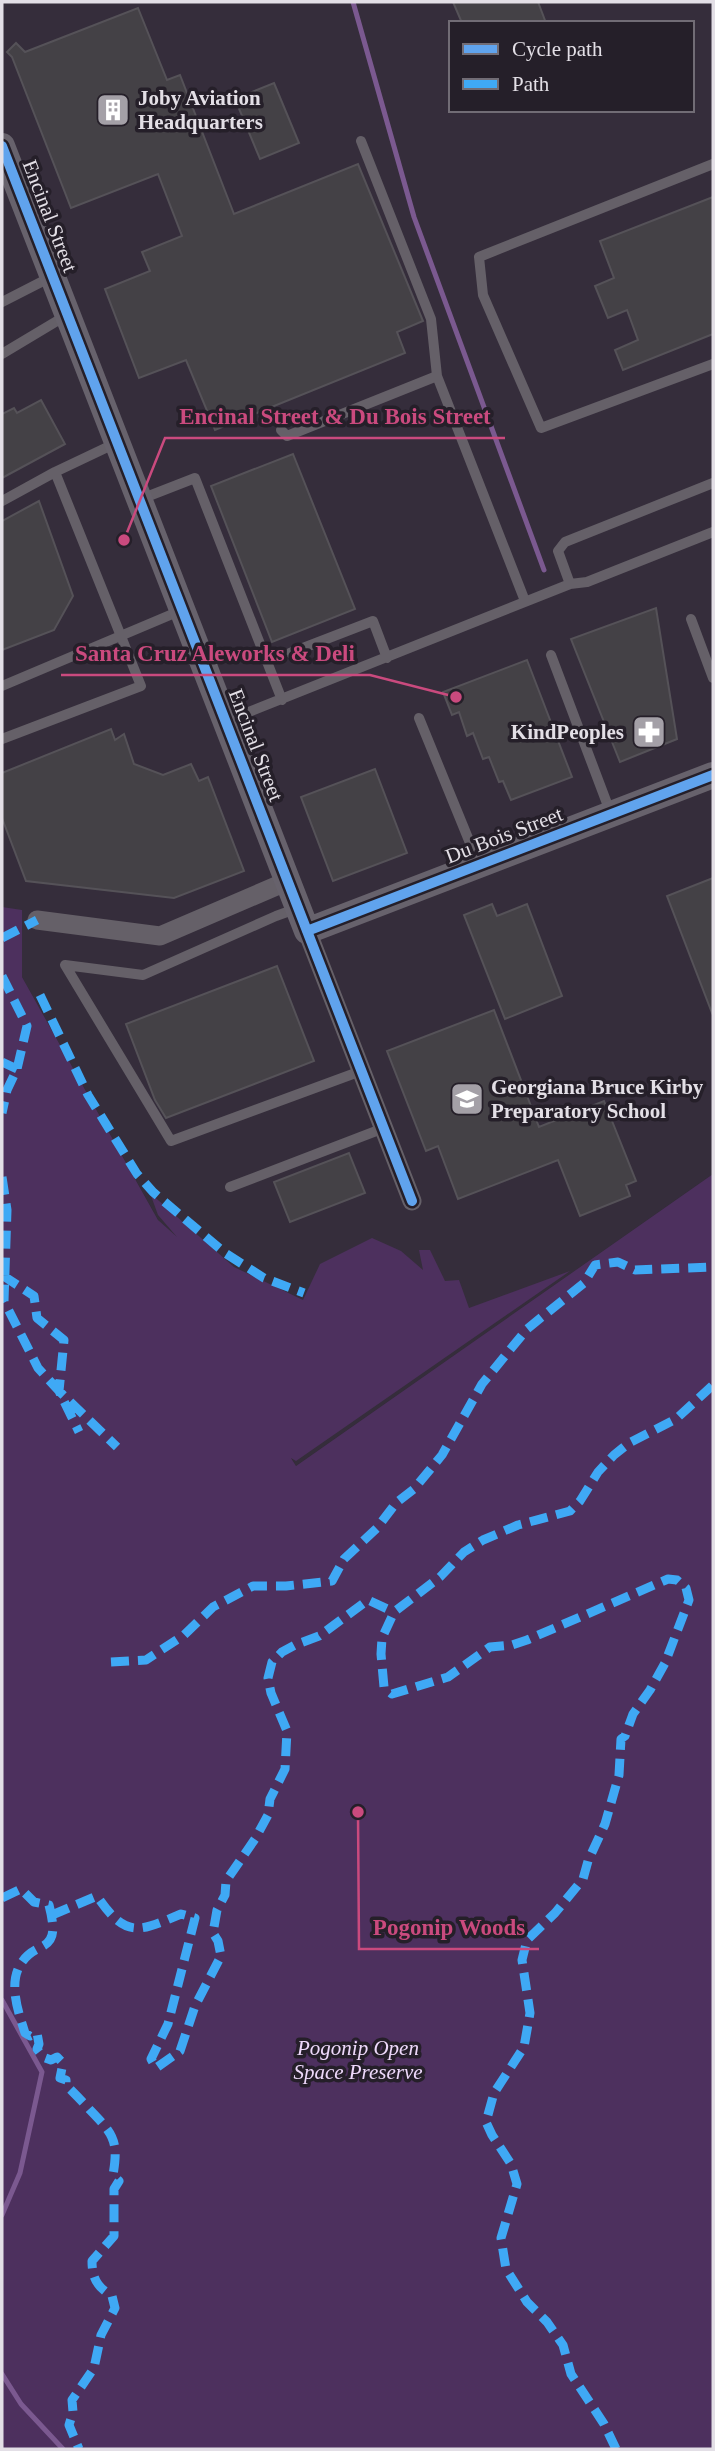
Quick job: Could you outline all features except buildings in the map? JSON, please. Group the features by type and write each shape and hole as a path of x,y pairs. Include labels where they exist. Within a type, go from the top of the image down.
{"street":[{"name":"Encinal Street","path":"2,146 412,1201"},
{"name":"Du Bois Street","path":"303,919 479,866 713,775"},
{"path":"37,920 160,936 288,881"}],"lane":[{"path":"360,141 431,319 437,376 525,601"},
{"path":"713,164 479,257 484,295 541,428 713,363"},
{"path":"2,302 52,276"},
{"path":"2,354 68,315"},
{"path":"281,430 287,436 437,376"},
{"path":"2,501 117,442"},
{"path":"2,739 141,686 55,472"},
{"path":"139,500 195,478 282,700"},
{"path":"570,584 558,551 565,542 713,483"},
{"path":"226,722 525,601 570,584 587,582 713,532"},
{"path":"2,686 183,610"},
{"path":"691,619 713,678"},
{"path":"290,653 373,621 387,659"},
{"path":"551,655 611,815"},
{"path":"419,718 479,866"},
{"path":"303,919 276,916 142,975 65,965 171,1141 361,1071"},
{"path":"230,1187 384,1128"}],"shaded area":[{"path":"2,2 713,2 713,1174 296,1466 22,977 2,907"}],"green space":[{"name":"Pogonip Open Space Preserve","path":"2,907 22,910 22,977 158,1220 177,1237 158,1215 150,1193 234,1267 303,1300 320,1264 372,1238 401,1251 423,1270 419,1250 430,1250 445,1281 459,1280 469,1308 570,1271 296,1461 291,1458 296,1466 713,1174 713,2449 2,2449"}],"waterway":[{"path":"353,2 414,217 544,570"},
{"path":"2,2000 42,2072 20,2173 2,2215"},
{"path":"2,2374 21,2404 63,2449"}],"marked path":[{"path":"2,938 37,920"},
{"path":"2,976 27,1026 17,1069 7,1090 2,1113"},
{"path":"40,995 88,1095 137,1174 153,1192 225,1253 264,1278 304,1293"},
{"path":"2,1062 17,1069"},
{"path":"2,1177 7,1210 4,1301 38,1368 59,1391 79,1432"},
{"path":"111,1662 146,1660 184,1635 213,1607 253,1586 332,1581 344,1559 377,1528 396,1503 414,1489 442,1455 482,1384 527,1329 584,1283 595,1265 618,1262 635,1270 713,1267"},
{"path":"2,1275 34,1296 37,1318 64,1340 59,1391 117,1447"},
{"path":"616,2449 604,2424 571,2374 563,2345 547,2322 527,2302 506,2269 501,2238 517,2184 511,2164 486,2122 494,2093 524,2047 530,2013 522,1960 527,1940 555,1913 583,1879 605,1824 619,1775 621,1739 625,1736 633,1714 665,1663 689,1600 686,1588 677,1580 668,1579 527,1640 512,1645 490,1647 448,1677 392,1694 384,1687 382,1638 394,1612 440,1577 464,1552 483,1540 518,1525 570,1511 614,1455 629,1443 676,1419 713,1385"},
{"path":"52,1915 97,1896 116,1919 134,1928 154,1925 181,1914 195,1918 168,2024 151,2059 156,2068 180,2051 195,2006 221,1956 213,1933 217,1910 225,1895 226,1881 268,1815 270,1799 285,1769 287,1731 271,1693 268,1678 272,1662 282,1652 319,1636 368,1600 394,1612"},
{"path":"2,1898 21,1889 34,1902 49,1905 52,1922 50,1940 25,1958 16,1975 15,1992 20,2017 25,2033 30,2036 37,2033 37,2049 43,2057 51,2060 57,2057 63,2063 60,2078 66,2080 66,2085 104,2125 114,2145 113,2175 119,2181 114,2189 114,2236 92,2261 96,2282 112,2296 115,2308 101,2335 94,2368 72,2400 73,2412 69,2425 79,2449"}],"cycle path":[{"path":"2,146 412,1201"},
{"path":"307,931 713,775"}],"place":[{"name":"Joby Aviation Headquarters","path":"113,110"},
{"name":"Encinal Street & Du Bois Street","path":"124,540"},
{"name":"Santa Cruz Aleworks & Deli","path":"456,697"},
{"name":"KindPeoples","path":"649,732"},
{"name":"Georgiana Bruce Kirby Preparatory School","path":"467,1099"},
{"name":"Pogonip Woods","path":"358,1812"}]}
